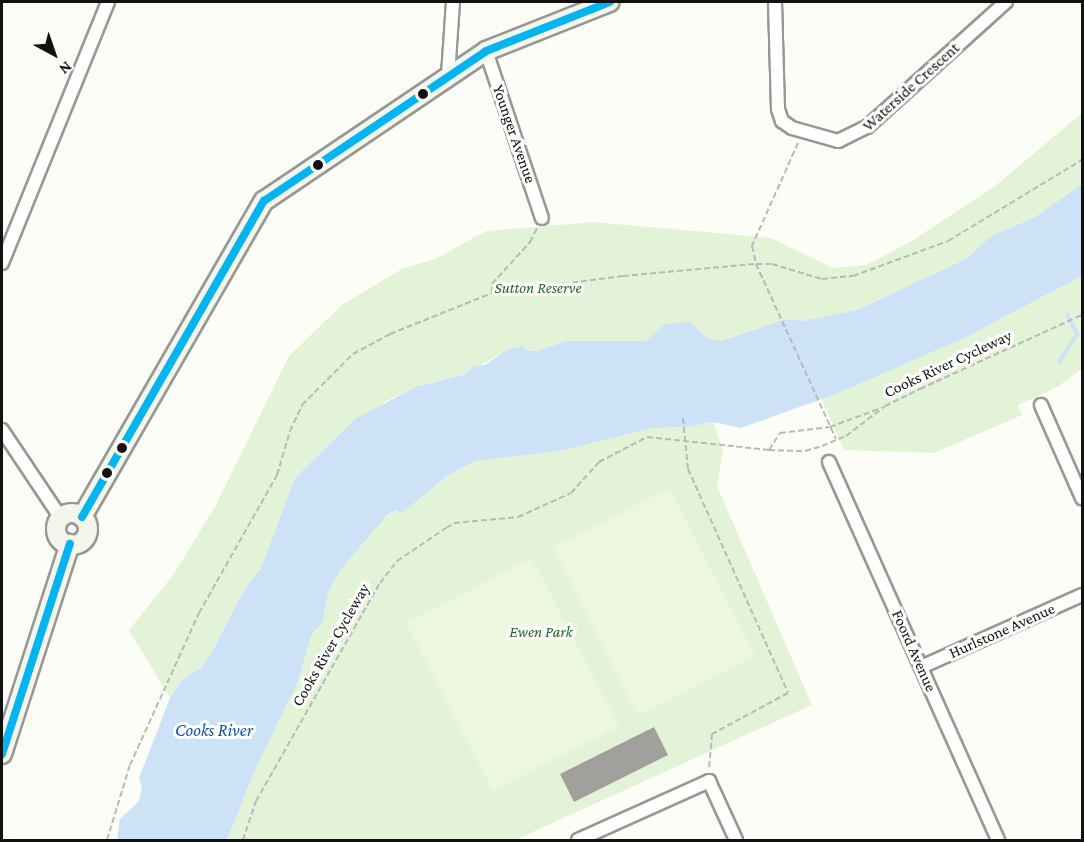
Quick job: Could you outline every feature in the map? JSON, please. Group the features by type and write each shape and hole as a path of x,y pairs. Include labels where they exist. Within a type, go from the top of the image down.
{"main road":[{"path":"82,517 264,201 486,51 610,2"},
{"path":"74,513 82,517 87,533 79,543 70,544 61,540 56,532 61,518 74,513"},
{"path":"2,754 70,544"}],"street":[{"path":"2,263 108,2"},
{"path":"448,75 453,2"},
{"name":"Waterside Crescent","path":"775,2 778,109 782,121 802,131 838,141 855,135 1006,2"},
{"name":"Younger Avenue","path":"486,51 542,218"},
{"path":"1041,405 1083,498"},
{"path":"2,430 61,518"},
{"name":"Foord Avenue","path":"829,462 998,840"},
{"name":"Hurlstone Avenue","path":"921,667 1083,595"},
{"path":"578,840 709,781 736,840"}],"path":[{"path":"802,131 752,246 756,264 836,441"},
{"path":"107,840 130,765 199,613 278,475 290,431 302,405 353,354 492,293 756,264 772,264 822,279 853,276 948,241 1083,160"},
{"path":"492,293 492,284 530,242 542,218"},
{"name":"Cooks River Cycleway","path":"243,840 256,801 354,624 397,561 454,523 518,517 571,493 599,462 647,437 769,450 805,451 836,441 885,406 1083,315"},
{"path":"769,450 780,433 830,427 885,406"},
{"path":"682,418 687,440 688,469 788,693 712,734 709,781"}],"green space":[{"name":"Sutton Reserve","path":"1082,113 1082,184 1035,217 990,237 966,259 857,310 801,321 786,319 721,341 707,338 694,327 655,334 646,341 565,341 537,351 527,351 523,346 508,349 467,374 427,383 386,401 295,478 261,568 244,590 211,654 201,668 182,680 170,698 129,630 173,575 215,507 289,356 343,304 402,269 435,259 486,231 593,222 771,238 833,268 866,265 910,242 995,186"},
{"path":"1082,276 1082,369 1057,387 1018,405 1022,415 934,453 844,450 821,398 966,337"},
{"name":"Ewen Park","path":"713,422 723,451 717,486 812,705 515,840 227,840 254,772 298,682 311,636 323,621 328,593 341,569 375,524 396,510 401,514 447,476 475,461 560,451 652,428 689,427"},
{"path":"670,488 755,656 638,715 553,547"},
{"path":"532,558 619,726 493,791 406,623"}],"water":[{"name":"Cooks River","path":"1082,184 1082,276 966,337 841,392 741,428 713,422 689,427 652,428 560,451 475,461 447,476 401,514 396,510 387,515 341,569 328,593 323,621 311,636 298,682 254,772 227,840 117,840 120,819 139,801 142,788 139,778 170,698 182,680 201,668 211,654 244,590 261,568 295,478 355,419 418,386 467,374 473,366 485,365 508,349 523,346 527,351 537,351 565,341 646,341 665,324 690,322 707,338 721,341 786,319 802,321 857,310 966,259 990,237 1035,217"}],"building":[{"path":"654,727 668,755 574,802 560,774"}],"waterway":[{"path":"1059,362 1077,334 1067,314"}],"transit line":[{"path":"82,517 264,201 486,51 610,2"},
{"path":"2,754 70,544"}]}
